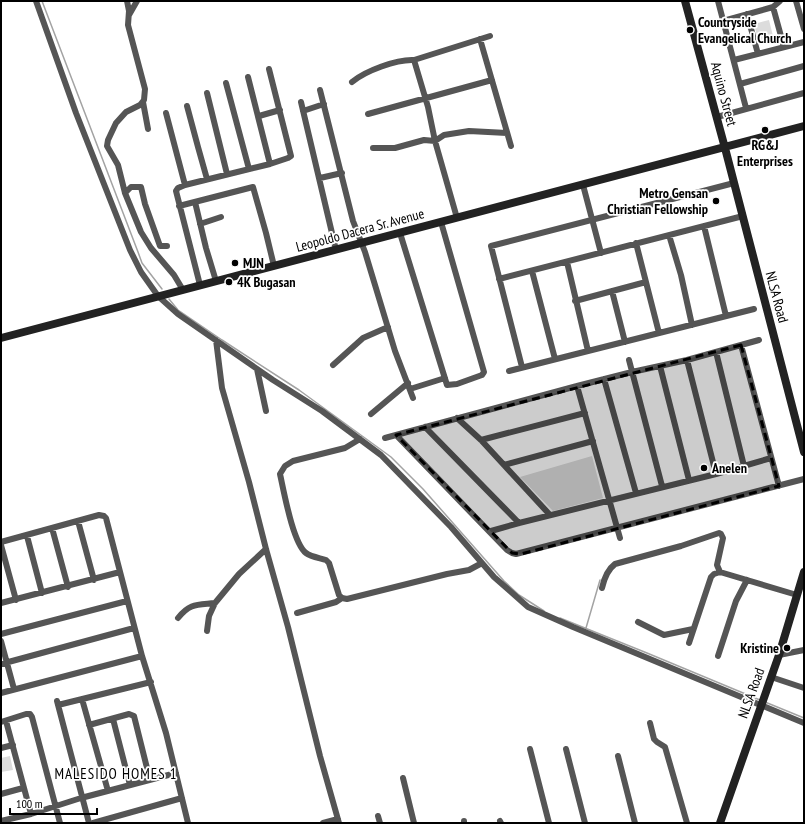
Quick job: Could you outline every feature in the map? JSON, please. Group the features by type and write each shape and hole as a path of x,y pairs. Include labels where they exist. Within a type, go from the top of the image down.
{"main road":[{"name":"Aquino Street","path":"685,1 725,148"},
{"name":"Leopoldo Dacera Sr. Avenue","path":"1,338 804,126"},
{"name":"NLSA Road","path":"725,148 804,452"},
{"name":"NLSA Road","path":"720,823 779,656 804,572"}],"street":[{"path":"36,1 76,113 130,250 141,272 158,296 178,314 257,369 311,403 381,455 451,527 506,588 528,607 573,628 762,703 804,723"},
{"path":"127,1 130,32 146,89 143,102 148,129"},
{"path":"129,16 137,1"},
{"path":"718,1 746,108"},
{"path":"724,21 773,7 780,1"},
{"path":"796,1 804,29"},
{"path":"773,7 784,47"},
{"path":"747,14 758,54"},
{"path":"352,82 359,76 372,70 401,61 414,60 490,36"},
{"path":"480,39 511,146"},
{"path":"734,60 804,42"},
{"path":"414,60 426,99 435,141 457,218"},
{"path":"740,84 804,66"},
{"path":"200,285 176,191 185,185 270,164 288,158 291,154 269,69"},
{"path":"248,77 270,164"},
{"path":"368,114 492,80"},
{"path":"226,83 249,169"},
{"path":"320,90 353,221 413,398"},
{"path":"207,93 227,174"},
{"path":"717,117 804,93"},
{"path":"143,102 121,116 116,123 106,145 118,165 125,193 141,232 151,248 174,275 183,290"},
{"path":"301,102 336,250"},
{"path":"303,111 324,104"},
{"path":"187,106 207,179"},
{"path":"259,116 280,110"},
{"path":"166,114 185,185"},
{"path":"373,148 395,148 424,140 435,141 444,135 469,131 507,133"},
{"path":"320,178 342,173"},
{"path":"522,367 491,246 734,183"},
{"path":"583,185 601,252"},
{"path":"125,193 131,187 141,187 145,204 160,246 167,246"},
{"path":"179,206 253,187 274,266"},
{"path":"195,202 216,281"},
{"path":"499,279 743,216"},
{"path":"200,224 221,217"},
{"path":"400,233 447,385 450,385 480,376 484,372 441,222"},
{"path":"704,226 726,316"},
{"path":"669,235 681,275 692,325"},
{"path":"636,244 659,333"},
{"path":"567,262 588,351"},
{"path":"532,270 555,359"},
{"path":"576,300 646,282"},
{"path":"612,291 625,342"},
{"path":"509,371 754,309"},
{"path":"333,365 363,338 388,327"},
{"path":"216,340 222,388 249,482 338,821 323,823"},
{"path":"385,438 577,386 687,360 760,340"},
{"path":"741,345 779,486"},
{"path":"716,352 744,466"},
{"path":"629,360 662,486"},
{"path":"687,360 716,474"},
{"path":"660,366 689,480"},
{"path":"257,369 266,411"},
{"path":"371,414 409,386 445,378"},
{"path":"604,379 636,493"},
{"path":"577,386 620,538"},
{"path":"481,440 585,413"},
{"path":"456,418 481,440 550,515"},
{"path":"425,427 519,523"},
{"path":"396,435 507,550 516,554 804,479"},
{"path":"342,598 338,592 329,563 326,560 306,553 300,544 293,525 280,474 285,466 292,461 345,448 360,439"},
{"path":"504,465 593,441"},
{"path":"490,532 519,523 662,486 716,474 771,458"},
{"path":"1,542 99,515 106,518 134,628 151,682 188,823"},
{"path":"78,521 94,580"},
{"path":"52,528 68,587"},
{"path":"602,588 604,579 610,568 615,564 681,546 719,533 724,538 717,565 720,572"},
{"path":"27,536 42,593"},
{"path":"1,545 16,600"},
{"path":"207,631 209,616 215,603 239,574 266,549"},
{"path":"297,613 336,602 342,598 469,570 482,563"},
{"path":"1,603 68,587 120,572"},
{"path":"689,643 711,577 714,574 720,572 797,595"},
{"path":"718,656 736,601 747,580"},
{"path":"1,634 127,601"},
{"path":"178,618 191,606 215,603"},
{"path":"638,622 664,635 693,629"},
{"path":"4,663 134,628"},
{"path":"1,641 4,663 14,689"},
{"path":"779,656 804,650"},
{"path":"1,693 142,656"},
{"path":"771,678 804,688"},
{"path":"89,823 81,798 58,703 82,699 151,682"},
{"path":"82,699 108,791"},
{"path":"31,814 13,745 4,722 26,714 30,714 32,717 60,823"},
{"path":"89,725 129,714 134,716 150,780"},
{"path":"113,719 130,785"},
{"path":"650,723 654,738 665,747 687,823"},
{"path":"1,748 13,745"},
{"path":"530,749 549,823"},
{"path":"566,749 585,823"},
{"path":"618,756 635,823"},
{"path":"1,821 176,773"},
{"path":"403,778 414,823"},
{"path":"1,794 23,788"},
{"path":"93,823 182,798"},
{"path":"378,816 380,823"}],"highlighted area":[{"path":"741,345 779,486 521,554 512,553 396,435"}],"shaded area":[{"path":"769,20 774,40 759,44 754,24"},
{"path":"592,456 603,498 553,511 520,477"},
{"path":"10,756 13,770 1,772 1,758"}],"waterway":[{"path":"42,1 142,263 162,289"},
{"path":"169,299 178,310 299,390 391,457 423,489 504,581 519,595 544,611"},
{"path":"586,628 600,580"},
{"path":"560,618 760,700"},
{"path":"765,702 804,718"}],"place":[{"name":"Countryside Evangelical Church","path":"690,30"},
{"name":"RG&J Enterprises","path":"765,130"},
{"name":"Metro Gensan Christian Fellowship","path":"716,201"},
{"name":"MJN","path":"235,263"},
{"name":"4K Bugasan","path":"229,282"},
{"name":"Anelen","path":"704,468"},
{"name":"Kristine","path":"787,648"}],"district":[{"name":"MALESIDO HOMES 1","path":"116,774"}]}
